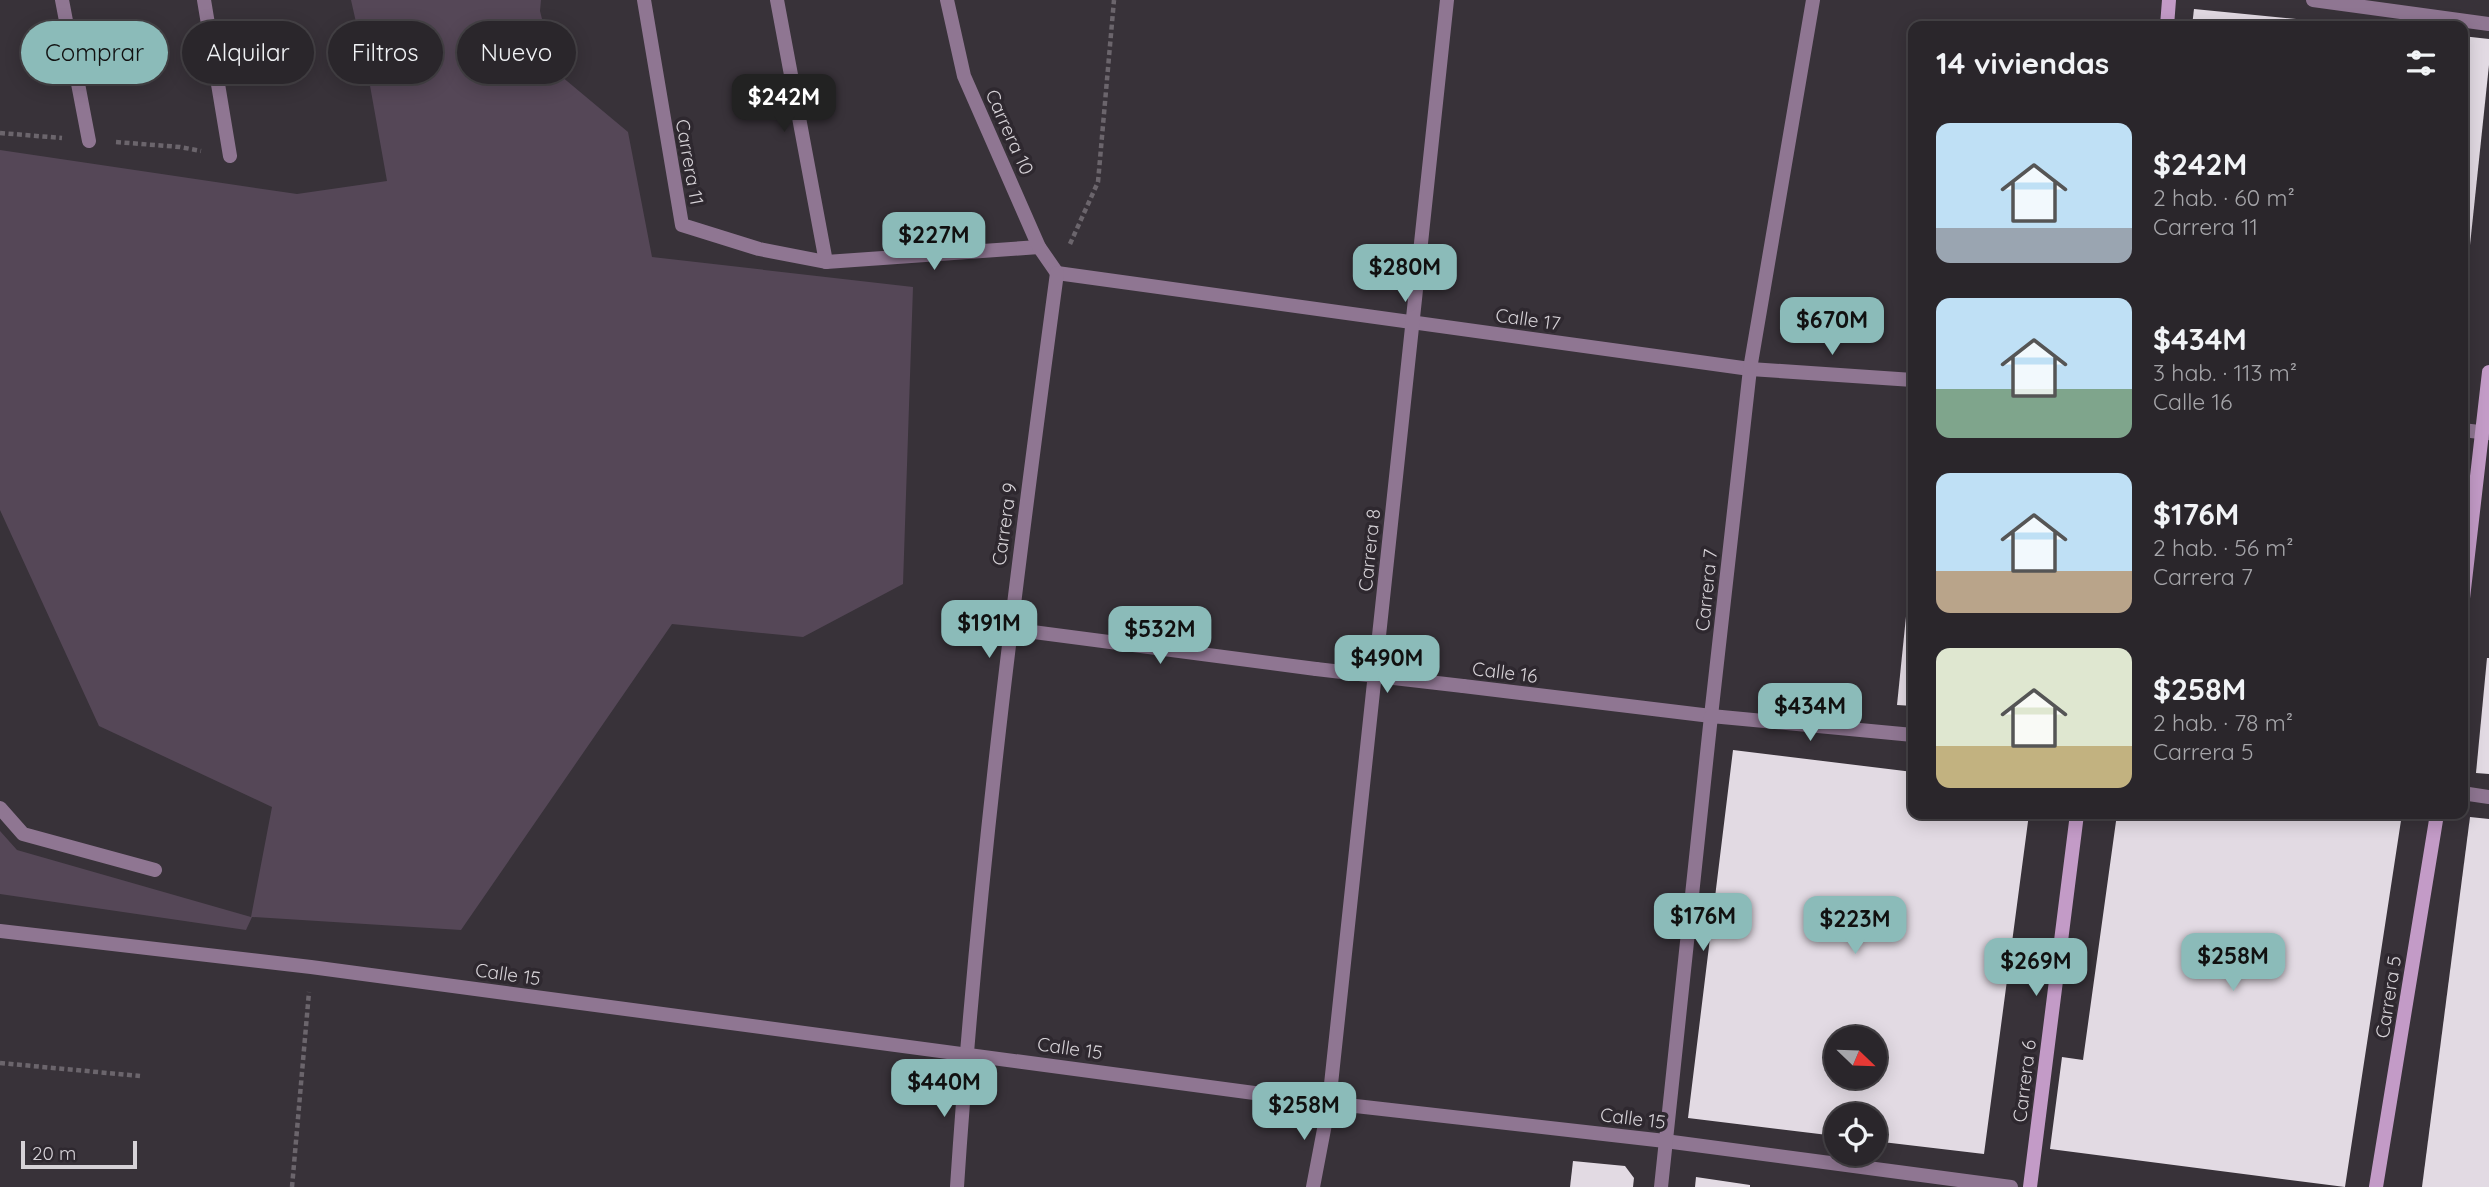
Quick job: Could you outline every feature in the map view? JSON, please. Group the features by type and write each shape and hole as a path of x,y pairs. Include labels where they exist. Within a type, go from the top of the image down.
{"main road":[{"path":"2167,21 2169,0"},
{"path":"2468,564 2486,433 2489,372"},
{"name":"Carrera 6","path":"2030,1187 2076,819"},
{"name":"Carrera 5","path":"2376,1187 2436,819"}],"street":[{"path":"62,0 89,141"},
{"path":"204,0 230,156"},
{"name":"Carrera 11","path":"644,0 682,225 759,249 826,262 1039,247"},
{"path":"777,0 826,262"},
{"name":"Carrera 10","path":"947,0 964,76 1039,247 1057,273"},
{"name":"Carrera 8","path":"1313,1187 1329,1104 1447,0"},
{"name":"Carrera 7","path":"1661,1187 1749,369 1813,0"},
{"path":"2313,0 2467,21"},
{"path":"2468,21 2489,24"},
{"name":"Calle 17","path":"1057,273 1749,369 1908,380"},
{"name":"Carrera 9","path":"957,1187 966,1054 1010,629 1057,273"},
{"path":"2468,431 2486,433"},
{"name":"Calle 16","path":"1010,629 1711,716 1908,735"},
{"path":"2468,794 2489,796"},
{"path":"0,808 23,834 155,870"},
{"name":"Calle 15","path":"0,931 311,967 1329,1104 1665,1141 2011,1187"}],"path":[{"path":"1057,273 1098,182 1114,0"},
{"path":"292,1187 311,967"},
{"path":"0,1063 140,1076"}],"shaded area":[{"path":"351,0 541,0 542,21 457,21 457,84 571,84 628,132 652,257 913,287 903,584 803,637 672,624 461,930 252,917 246,930 0,894 0,831 17,850 251,917 272,807 99,726 0,510 0,150 297,194 387,181 370,84 443,84 443,21 356,21"}],"building":[{"path":"2194,9 2316,21 2193,21"},
{"path":"2468,37 2489,39 2489,65 2468,264"},
{"path":"1908,597 1908,706 1897,705"},
{"path":"2489,658 2489,774 2476,773"},
{"path":"1733,750 1908,771 1908,819 2028,819 1984,1154 1887,1143 1887,1103 1824,1103 1824,1135 1688,1118"},
{"path":"2470,817 2489,819 2489,1187 2422,1187"},
{"path":"2116,819 2401,819 2345,1187 2050,1149 2062,1057 2083,1060"},
{"path":"1573,1161 1625,1166 1634,1178 1633,1187 1570,1187"},
{"path":"1696,1177 1750,1185 1750,1187 1695,1187"}]}
